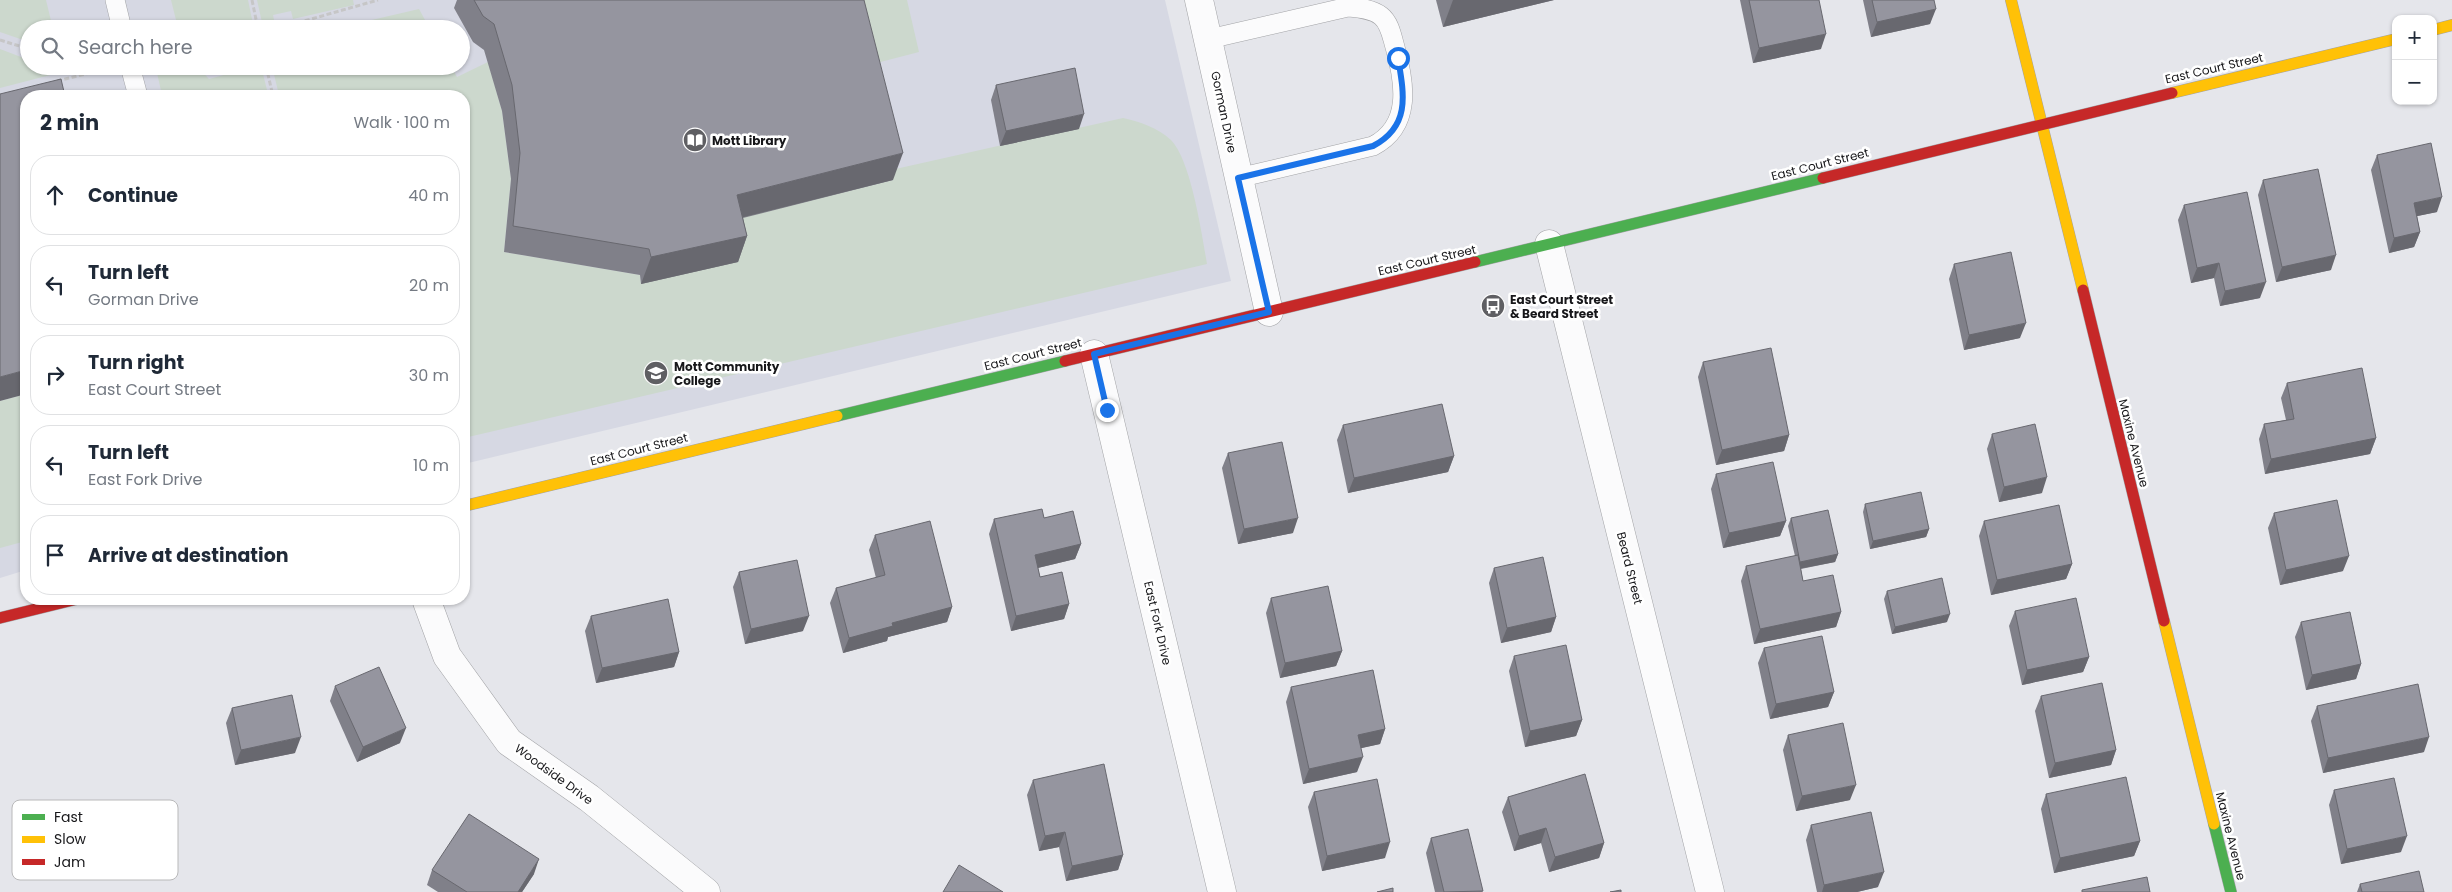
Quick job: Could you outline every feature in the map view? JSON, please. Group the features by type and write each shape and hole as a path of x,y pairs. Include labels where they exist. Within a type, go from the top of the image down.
{"main road":[{"name":"Maxine Avenue","path":"2011,0 2231,892"},
{"path":"2437,29 2452,25"},
{"name":"East Court Street","path":"470,505 2042,123 2392,40"},
{"path":"0,618 53,605"}],"street":[{"name":"Gorman Drive","path":"1199,0 1269,312"},
{"name":"Beard Street","path":"1549,244 1710,892"},
{"name":"East Fork Drive","path":"1094,354 1222,892"},
{"name":"Woodside Drive","path":"428,605 447,656 509,742 588,798 706,892"}],"lane":[{"path":"116,0 120,20"},
{"path":"1209,39 1348,7 1362,9 1381,16 1388,23 1398,58 1404,106 1397,122 1382,141 1373,146 1238,178"},
{"path":"132,75 136,90"}],"path":[{"path":"252,0 256,20"},
{"path":"308,20 378,0"},
{"path":"0,40 20,47"},
{"path":"52,82 83,75"},
{"path":"268,75 272,90"}],"shaded area":[{"name":"Mott Community College","path":"0,0 1165,0 1231,281 470,463 470,90 20,90 20,572 0,578"},
{"path":"0,0 46,0 51,20 20,20 20,39 0,32"},
{"path":"171,0 248,0 252,20 176,20"},
{"path":"257,0 353,0 354,5 293,19 291,11 273,15 274,20 261,20"},
{"path":"848,0 907,0 919,52 865,66"},
{"path":"419,9 425,20 372,20"},
{"path":"0,49 20,57 20,75 50,75 0,88"},
{"path":"488,62 502,111 511,179 504,252 640,275 641,284 728,221 893,180 891,170 1123,118 1154,128 1171,140 1178,150 1190,180 1195,199 1207,264 470,437 470,90 278,90 274,75 456,75 457,77 470,75 470,71"},
{"path":"157,75 205,75 209,79 224,75 263,75 267,90 193,90 161,90"},
{"path":"20,396 20,543 0,548 0,401"}],"building":[{"name":"Mott Library","path":"474,0 864,0 903,153 737,195 747,236 651,257 649,249 513,226 520,153 512,85 494,24 483,16"},
{"path":"1749,0 1819,0 1826,34 1759,48"},
{"path":"1872,0 1934,0 1936,9 1877,22"},
{"path":"1075,68 1084,114 1006,131 996,85"},
{"path":"61,79 64,90 20,90 20,372 0,377 0,94"},
{"path":"2431,143 2442,197 2414,203 2420,232 2394,238 2377,155"},
{"path":"2318,169 2336,255 2282,267 2263,180"},
{"path":"2247,192 2266,282 2225,291 2219,263 2197,268 2184,205"},
{"path":"2011,252 2026,323 1969,335 1954,264"},
{"path":"1771,348 1789,435 1722,450 1703,362"},
{"path":"2362,368 2376,438 2271,459 2264,424 2294,419 2287,383"},
{"path":"1442,404 1454,456 1354,478 1343,425"},
{"path":"2035,424 2047,477 2004,487 1992,434"},
{"path":"1282,442 1298,518 1244,529 1228,453"},
{"path":"1773,462 1786,521 1729,533 1716,474"},
{"path":"1921,492 1929,529 1873,541 1865,504"},
{"path":"2337,500 2349,556 2286,570 2274,513"},
{"path":"2059,505 2072,564 1997,580 1984,521"},
{"path":"1042,509 1044,518 1073,511 1081,544 1035,555 1040,577 1062,572 1069,604 1016,616 994,519"},
{"path":"1828,510 1838,554 1800,562 1791,518"},
{"path":"930,521 952,607 892,623 893,626 849,638 836,588 885,575 875,535"},
{"path":"1798,555 1803,581 1833,575 1841,612 1760,629 1746,566"},
{"path":"1543,557 1556,617 1507,628 1494,568"},
{"path":"797,560 809,616 751,629 739,572"},
{"path":"1942,578 1950,614 1895,627 1887,591"},
{"path":"1328,586 1342,651 1285,663 1271,598"},
{"path":"2076,598 2089,657 2027,670 2015,611"},
{"path":"668,599 679,652 602,668 591,616"},
{"path":"2350,612 2361,664 2312,675 2301,622"},
{"path":"1822,636 1834,692 1776,704 1764,648"},
{"path":"1566,645 1582,720 1530,731 1514,656"},
{"path":"379,667 406,728 363,747 335,686"},
{"path":"1373,670 1385,729 1358,735 1363,757 1309,769 1291,687"},
{"path":"2102,683 2116,750 2055,763 2041,696"},
{"path":"2418,684 2429,737 2328,758 2317,706"},
{"path":"292,695 301,737 241,750 232,708"},
{"path":"1843,723 1856,785 1802,796 1788,735"},
{"path":"1104,764 1123,855 1072,866 1065,832 1045,836 1033,780"},
{"path":"1585,774 1604,843 1555,857 1546,828 1519,836 1508,797"},
{"path":"2126,777 2140,841 2060,858 2046,794"},
{"path":"2394,778 2407,836 2347,849 2334,790"},
{"path":"1377,779 1390,842 1327,856 1314,792"},
{"path":"1871,812 1884,872 1824,885 1811,825"},
{"path":"469,814 539,859 518,892 467,892 432,870"},
{"path":"1468,829 1483,891 1444,892 1431,838"},
{"path":"959,865 1003,892 943,892"},
{"path":"2419,871 2424,892 2362,892 2360,884"},
{"path":"2147,877 2150,892 2082,892 2082,890"},
{"path":"1393,888 1393,892 1377,892"}],"traffic: fast":[{"path":"1475,262 1823,178"},
{"path":"837,416 1065,361"},
{"path":"2214,824 2231,892"}],"traffic: slow":[{"path":"2011,0 2083,290"},
{"path":"2437,29 2452,25"},
{"path":"2172,93 2392,40"},
{"path":"470,505 837,416"},
{"path":"2164,621 2214,824"}],"traffic: jam":[{"path":"1823,178 2172,93"},
{"path":"1065,361 1475,262"},
{"path":"2083,290 2164,621"},
{"path":"0,618 53,605"}],"place":[{"name":"Mott Library","path":"695,140"},
{"name":"East Court Street & Beard Street","path":"1493,306"},
{"name":"Mott Community College","path":"656,373"}],"route":[{"path":"1107,410 1094,354 1269,312 1238,178 1373,146 1382,141 1397,122 1404,106 1398,58"}]}
